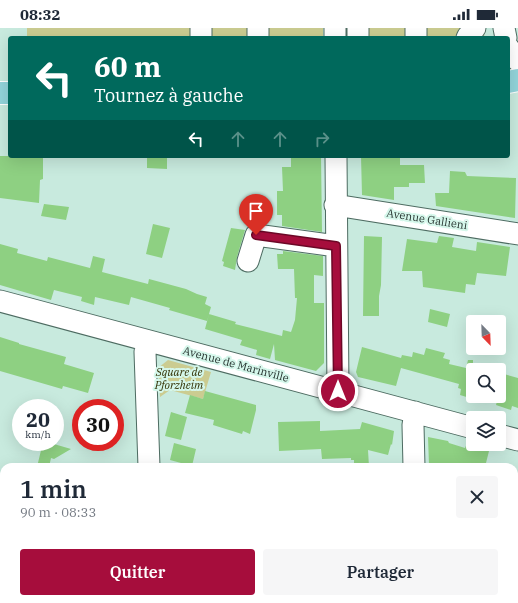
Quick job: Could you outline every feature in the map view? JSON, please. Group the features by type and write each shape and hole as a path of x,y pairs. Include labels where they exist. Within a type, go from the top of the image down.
{"street":[{"path":"469,36 475,28"},
{"path":"510,50 518,61"},
{"path":"336,158 338,391"},
{"name":"Avenue Gallieni","path":"336,205 518,234"},
{"path":"248,261 256,235 336,246"},
{"name":"Avenue de Marinville","path":"0,301 466,426"},
{"path":"147,341 145,352 149,463"},
{"path":"414,463 413,425 415,412"},
{"path":"506,436 518,440"}],"green space":[{"path":"27,28 323,28 323,36 27,36"},
{"path":"346,28 485,28 484,36 346,36"},
{"name":"Square de Pforzheim","path":"168,360 211,372 203,399 170,390 160,397 158,368"}],"building":[{"path":"0,156 8,156 8,158 43,158 43,179 40,180 39,203 0,198"},
{"path":"147,158 167,158 167,169 147,168"},
{"path":"291,158 321,158 322,232 282,226 282,215 277,215 277,191 283,191 282,167 291,167"},
{"path":"361,158 400,158 400,165 424,165 425,183 409,183 409,187 394,187 394,200 362,195"},
{"path":"450,171 465,172 467,176 516,178 515,218 436,206 435,193 449,193"},
{"path":"44,204 69,207 66,220 41,216"},
{"path":"153,224 170,228 162,258 146,254"},
{"path":"231,228 245,230 237,257 235,270 223,266 224,262 222,261"},
{"path":"364,236 382,237 379,316 363,316"},
{"path":"439,236 454,238 452,247 476,251 477,242 510,247 506,276 477,273 475,285 466,284 465,293 423,287 422,271 402,271 407,239 437,243"},
{"path":"0,244 18,249 17,253 47,261 48,257 90,268 93,256 105,259 102,272 148,284 149,279 186,289 207,297 205,304 211,307 207,321 169,310 170,308 131,297 129,305 95,297 94,305 81,301 82,297 54,290 51,300 0,285"},
{"path":"283,251 323,256 323,276 314,275 314,303 324,303 324,363 316,371 275,360 274,344 270,359 256,355 257,350 240,345 242,340 205,329 209,314 236,322 235,324 282,336 283,330 291,332 295,320 297,298 295,298 294,269 278,269 277,254 283,254"},
{"path":"430,309 450,314 447,327 428,322"},
{"path":"0,337 66,357 64,364 94,373 88,393 63,386 62,389 0,371"},
{"path":"362,347 401,358 402,355 412,357 413,352 424,355 426,348 445,353 443,358 450,360 449,364 466,368 466,397 460,395 461,389 458,388 459,384 401,368 396,386 358,377 356,372"},
{"path":"468,360 473,360 473,363 467,363"},
{"path":"506,375 518,378 518,408 512,406 511,410 496,405 497,403 506,403"},
{"path":"205,391 256,405 250,434 243,431 242,434 213,425 214,420 185,413 190,395 203,399"},
{"path":"171,412 187,417 181,440 165,436"},
{"path":"320,421 320,431 360,429 362,422 394,431 392,445 391,444 388,455 368,450 369,463 354,463 354,460 351,460 351,458 322,459 321,449 279,451 278,422"},
{"path":"428,437 448,441 449,443 465,448 466,446 466,451 489,451 486,463 429,463"},
{"path":"174,443 196,449 193,463 181,463 170,460"},
{"path":"64,447 71,449 54,459 51,458 50,463 38,463 41,451 64,451"}],"route":[{"path":"256,235 336,246 338,391"}]}
